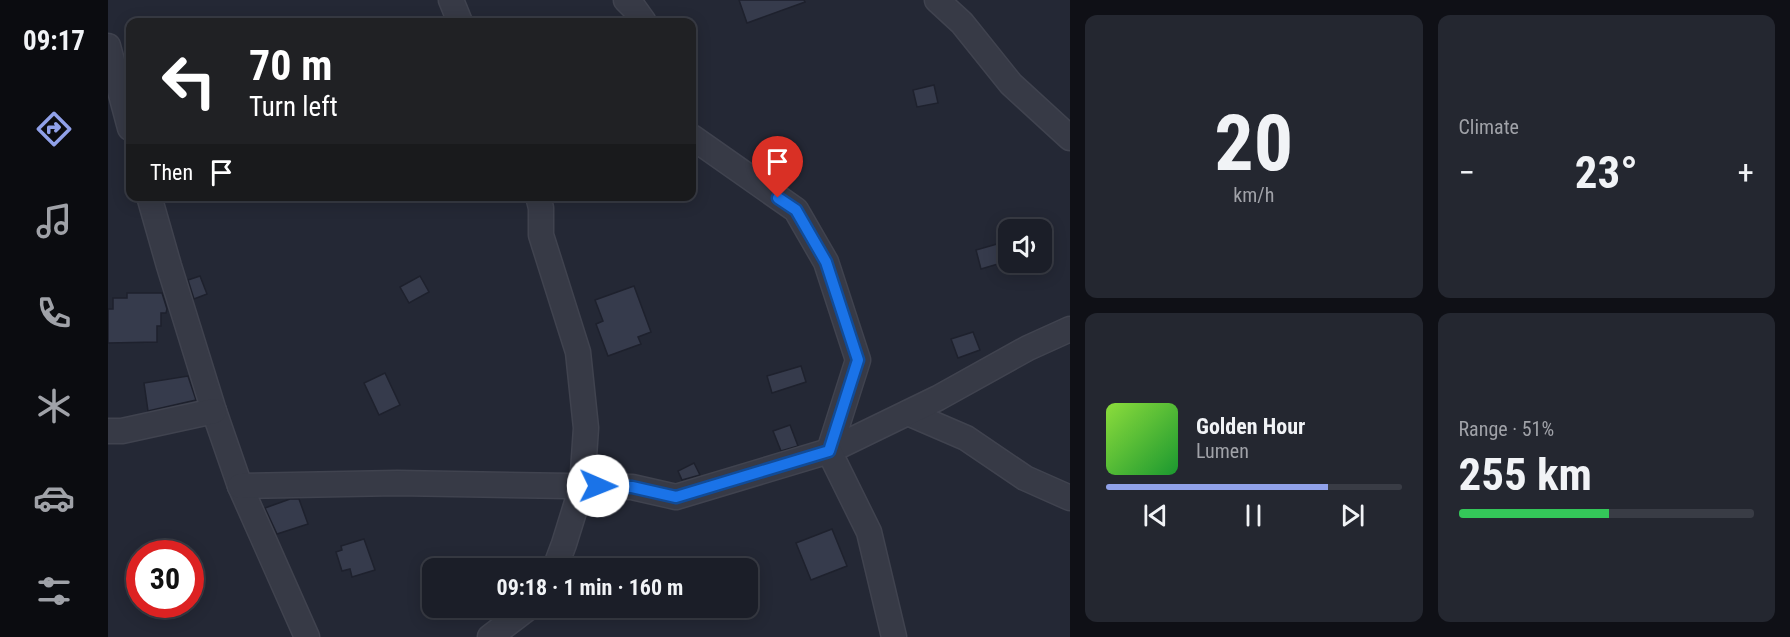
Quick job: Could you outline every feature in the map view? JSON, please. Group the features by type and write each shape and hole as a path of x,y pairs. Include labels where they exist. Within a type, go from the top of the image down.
{"street":[{"path":"451,0 458,18"},
{"path":"626,0 641,18"},
{"path":"937,0 962,23 1011,84 1070,138"},
{"path":"108,46 126,113"},
{"path":"696,140 796,210 826,262 858,360 829,451 869,532 894,637"},
{"path":"150,201 214,411 240,486 307,637"},
{"path":"539,201 541,236 578,352 586,428 582,486 559,558"},
{"path":"240,486 397,483 632,487 676,497 829,451 938,398 1028,348 1070,329"},
{"path":"108,431 122,431 214,411"},
{"path":"908,413 966,438 1025,478 1070,498"},
{"path":"490,637 515,618"}],"building":[{"path":"739,0 804,0 805,2 747,23"},
{"path":"934,85 938,103 917,107 913,90"},
{"path":"998,244 998,264 981,269 976,250"},
{"path":"200,276 207,294 194,299 188,280"},
{"path":"420,276 429,292 409,303 400,287"},
{"path":"634,286 651,332 638,337 641,344 608,356 596,324 603,321 595,300"},
{"path":"127,293 162,293 167,309 166,313 161,313 161,326 157,326 157,342 108,343 108,309 113,309 113,298 127,298"},
{"path":"973,332 980,350 958,358 951,339"},
{"path":"801,366 806,382 772,393 767,376"},
{"path":"385,373 400,405 379,415 364,383"},
{"path":"188,376 196,400 148,411 144,383"},
{"path":"790,425 798,446 781,451 773,431"},
{"path":"694,463 700,475 682,480 678,471"},
{"path":"290,499 299,499 308,524 277,534 265,508"},
{"path":"832,529 847,566 811,580 796,543"},
{"path":"364,539 375,570 352,577 350,569 342,571 336,552 342,550 341,546"}],"route":[{"path":"598,486 632,487 676,497 829,451 858,360 826,262 796,210 778,198"}]}
